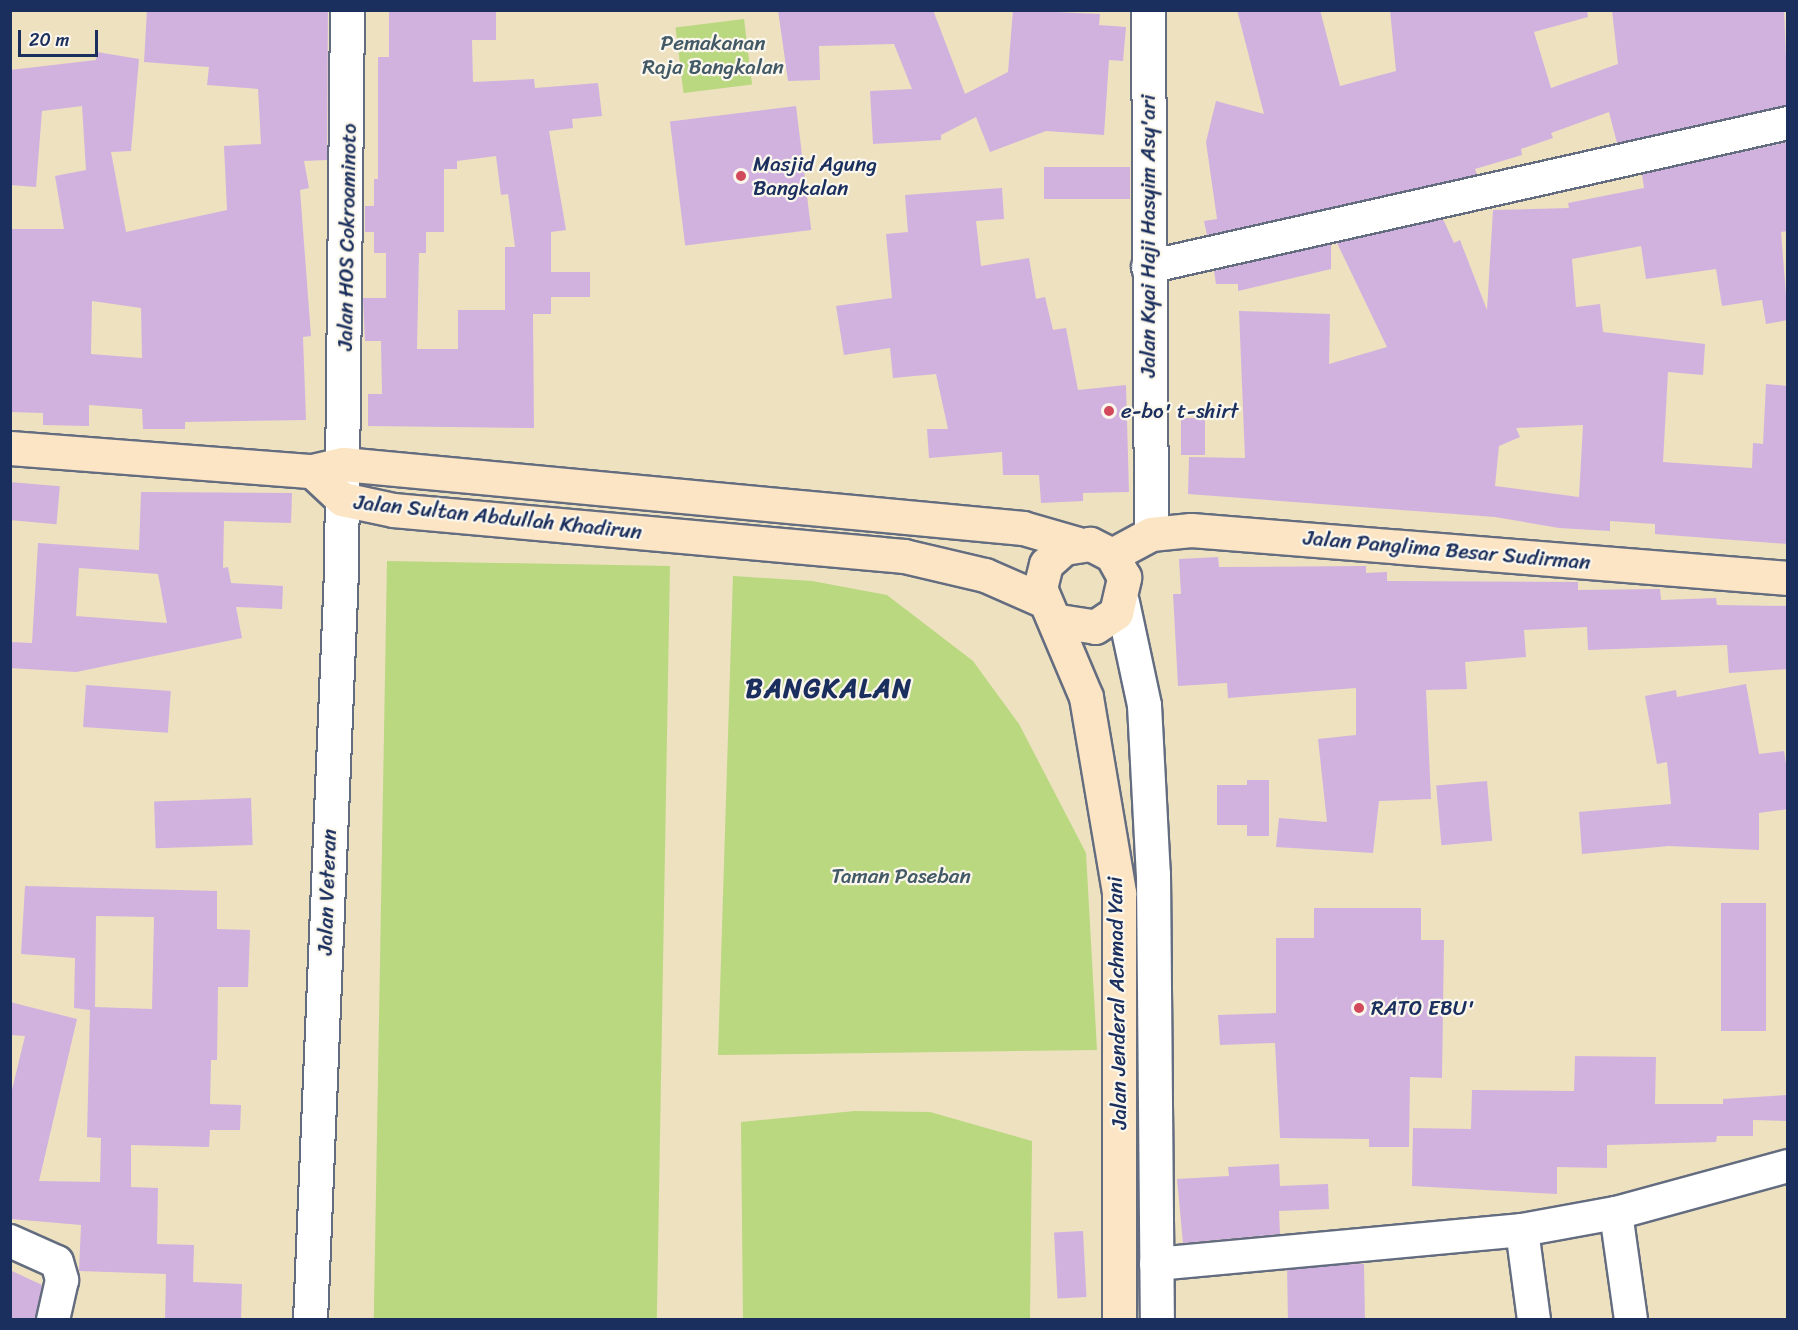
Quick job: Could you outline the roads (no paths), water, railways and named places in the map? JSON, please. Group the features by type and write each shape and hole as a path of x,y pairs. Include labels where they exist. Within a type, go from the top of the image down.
{"main road":[{"path":"10,448 312,471"},
{"name":"Jalan Sultan Abdullah Khadirun","path":"312,471 343,464 1023,528 1078,544"},
{"name":"Jalan Sultan Abdullah Khadirun","path":"312,471 342,500 393,510 726,540 951,564 1051,611"},
{"path":"726,540 730,501"},
{"name":"Jalan Panglima Besar Sudirman","path":"1112,555 1151,534 1191,530 1788,578"},
{"path":"1078,544 1112,555 1124,577 1122,602 1095,627 1051,611 1046,564 1078,544"},
{"name":"Jalan Jenderal Achmad Yani","path":"1051,611 1086,697 1119,893 1119,1320"}],"street":[{"name":"Jalan HOS Cokroaminoto","path":"343,464 347,10"},
{"name":"Jalan Kyai Haji Hasyim Asy'ari","path":"1148,10 1151,534"},
{"path":"1148,267 1788,123"},
{"name":"Jalan Veteran","path":"310,1320 343,464"},
{"name":"Jalan Jenderal Achmad Yani","path":"1122,602 1144,705 1153,874 1157,1320"},
{"path":"1156,1264 1522,1230 1616,1213 1788,1166"},
{"path":"1616,1213 1631,1320"},
{"path":"1522,1230 1534,1320"},
{"path":"10,1241 57,1262 62,1280 53,1320"}],"place":[{"name":"Masjid Agung Bangkalan","path":"741,176"},
{"name":"e-bo' t-shirt","path":"1109,411"},
{"name":"RATO EBU'","path":"1359,1008"}],"district":[{"name":"BANGKALAN","path":"829,689"}],"park label":[{"name":"Pemakanan Raja Bangkalan","path":"713,55"},
{"name":"Taman Paseban","path":"901,876"}]}
